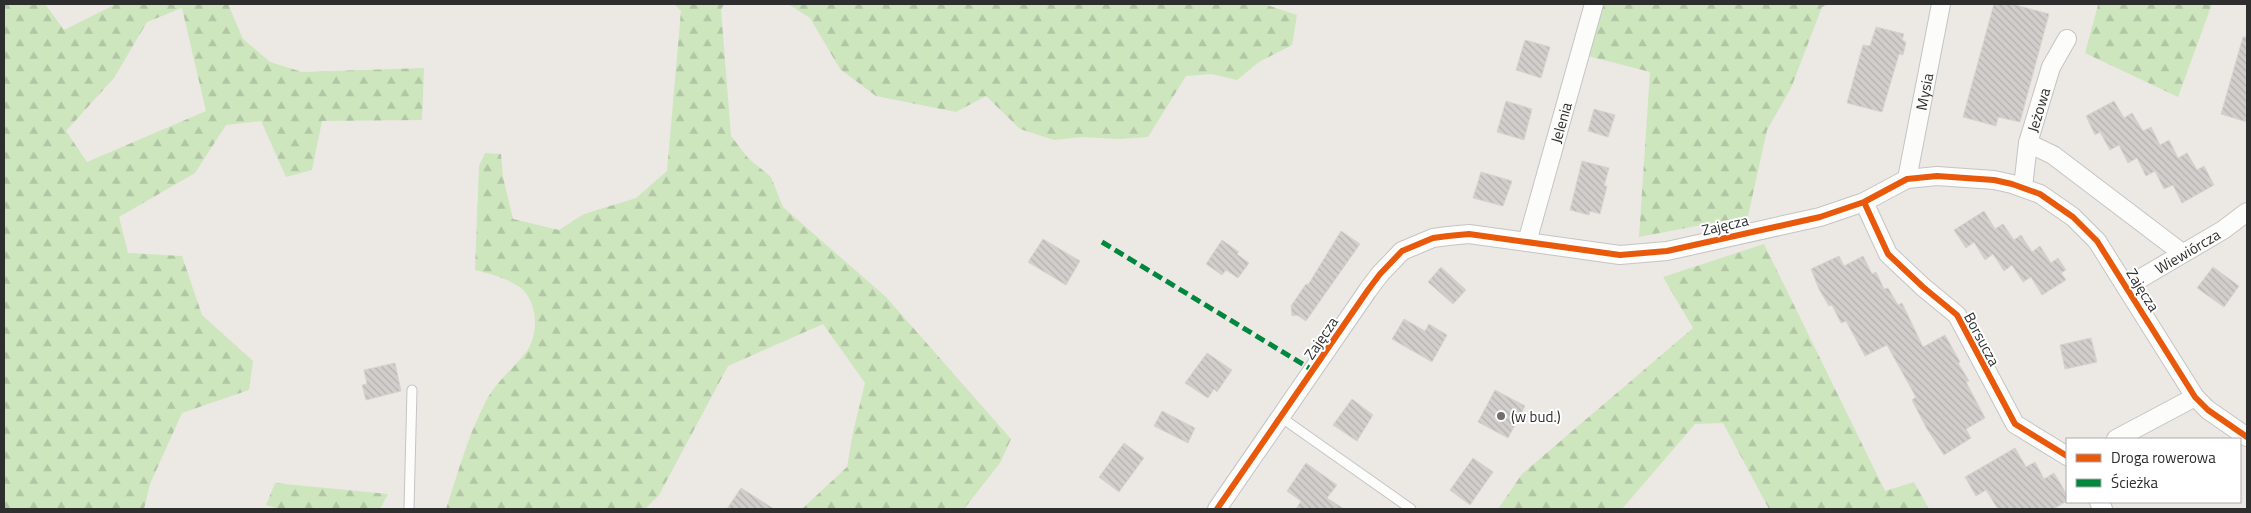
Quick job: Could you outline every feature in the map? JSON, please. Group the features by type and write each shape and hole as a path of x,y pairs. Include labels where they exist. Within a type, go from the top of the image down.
{"street":[{"name":"Jelenia","path":"1527,242 1594,4"},
{"name":"Mysia","path":"1907,179 1942,4"},
{"name":"Jeżowa","path":"2023,187 2028,143 2051,67 2067,38"},
{"path":"2028,143 2053,155 2182,253"},
{"name":"Zajęcza","path":"1217,509 1282,418 1368,290 1402,251 1433,238 1469,234 1620,255 1667,251 1820,217 1864,202 1907,179 1937,176 1969,177 2023,187 2040,194 2074,218 2102,248 2195,397 2208,410 2247,437"},
{"name":"Borsucza","path":"1864,202 1888,254 1923,287 1957,315 2015,424 2066,456"},
{"name":"Wiewiórcza","path":"2126,287 2223,230 2247,212"},
{"path":"2118,438 2195,397"}],"lane":[{"path":"409,509 412,390"},
{"path":"1282,418 1411,509"}],"green space":[{"path":"4,4 45,4 64,30 116,4 228,4 243,39 270,62 302,72 424,68 422,120 322,121 312,170 286,177 261,121 226,125 195,173 119,217 128,253 182,256 202,315 253,361 249,390 182,413 150,484 144,509 4,509","holes":["182,8 206,111 87,162 66,131 114,78 147,22"]},
{"path":"674,4 724,4 721,10 731,136 748,158 771,177 783,207 886,297 1011,439 1000,463 964,509 802,509 847,467 865,383 823,324 728,366 659,495 645,509 446,509 474,427 486,401 494,388 527,351 534,336 535,327 534,310 527,294 521,288 505,279 475,270 479,166 485,153 501,154 503,177 513,219 559,230 584,214 636,198 667,171 681,11"},
{"path":"788,4 1264,4 1297,15 1292,45 1259,62 1237,80 1212,74 1186,76 1148,137 1119,139 1083,137 1054,140 1020,129 986,96 956,112 876,96 840,69 810,18"},
{"path":"1604,4 1831,4 1822,7 1791,88 1767,130 1748,216 1639,237 1650,72 1588,56"},
{"path":"2094,4 2212,4 2178,97 2085,53 2098,5"},
{"path":"1764,244 1885,491 1914,482 1929,509 1769,509 1723,423 1695,424 1622,509 1498,509 1522,474 1693,328 1663,277"},
{"path":"275,483 388,494 380,509 280,509 266,505"}],"building":[{"path":"1994,4 2012,4 2049,14 2020,122 1998,117 1996,126 1963,117"},
{"path":"1876,27 1904,34 1902,40 1906,42 1903,55 1899,54 1882,112 1847,103 1863,45 1870,46"},
{"path":"2243,37 2247,37 2247,122 2221,114"},
{"path":"1525,40 1550,47 1541,78 1516,70"},
{"path":"1506,101 1532,109 1524,140 1497,132"},
{"path":"2114,101 2124,118 2132,113 2143,131 2151,127 2160,145 2169,140 2178,158 2187,153 2197,170 2204,166 2214,185 2182,203 2173,185 2164,189 2155,171 2146,176 2137,158 2128,163 2119,145 2110,150 2100,132 2095,135 2086,116"},
{"path":"1594,109 1615,115 1608,137 1588,131"},
{"path":"1582,161 1609,168 1600,214 1590,211 1589,215 1570,210"},
{"path":"1481,172 1512,181 1503,206 1473,198"},
{"path":"1984,211 1995,229 2003,224 2014,240 2021,235 2032,252 2040,246 2051,263 2058,258 2066,270 2061,273 2066,280 2042,295 2031,277 2023,282 2012,265 2004,271 1993,254 1985,260 1974,242 1966,248 1954,230"},
{"path":"1341,231 1360,244 1306,321 1297,315 1292,316 1291,306 1306,284 1308,285"},
{"path":"1043,239 1080,261 1066,285 1028,262"},
{"path":"1222,240 1239,252 1237,254 1249,263 1238,278 1226,270 1222,275 1206,264"},
{"path":"1839,256 1844,266 1863,256 1872,274 1876,272 1884,289 1888,288 1898,305 1902,303 1923,347 1945,335 1960,362 1958,363 1969,381 1966,382 1985,418 1966,429 1971,438 1944,455 1927,429 1912,400 1916,397 1887,345 1865,356 1846,321 1841,323 1832,305 1829,306 1819,289 1811,269"},
{"path":"1441,267 1466,290 1453,304 1428,282"},
{"path":"2213,267 2239,286 2224,307 2197,288"},
{"path":"1404,319 1425,331 1429,324 1447,335 1432,362 1392,339"},
{"path":"2091,338 2097,362 2065,369 2060,345"},
{"path":"1207,353 1232,370 1217,392 1214,389 1208,398 1185,383"},
{"path":"395,363 401,391 366,400 362,385 367,384 364,370"},
{"name":"(w bud.)","path":"1495,390 1525,406 1508,438 1478,422"},
{"path":"1352,399 1373,415 1357,441 1333,425"},
{"path":"1162,411 1195,428 1188,443 1154,426"},
{"path":"1124,443 1144,458 1119,492 1099,477"},
{"path":"2015,448 2026,467 2035,462 2044,479 2054,473 2066,493 2066,502 2053,509 1998,509 1986,490 1976,496 1965,477"},
{"path":"1473,458 1493,472 1470,505 1450,490"},
{"path":"1306,463 1337,485 1327,498 1344,509 1296,509 1301,501 1287,491"},
{"path":"741,488 774,509 727,509"}],"marked path":[{"path":"1102,242 1314,371"}],"cycle path":[{"path":"1217,509 1368,290 1402,251 1433,238 1469,234 1620,255 1667,251 1820,217 1864,202 1907,179 1937,176 1994,180 2012,184 2040,194 2073,217 2097,241 2195,397 2208,410 2247,437"},
{"path":"1864,202 1888,254 1923,287 1957,315 2015,424 2066,455"}],"place":[{"name":"(w bud.)","path":"1501,416"}]}
